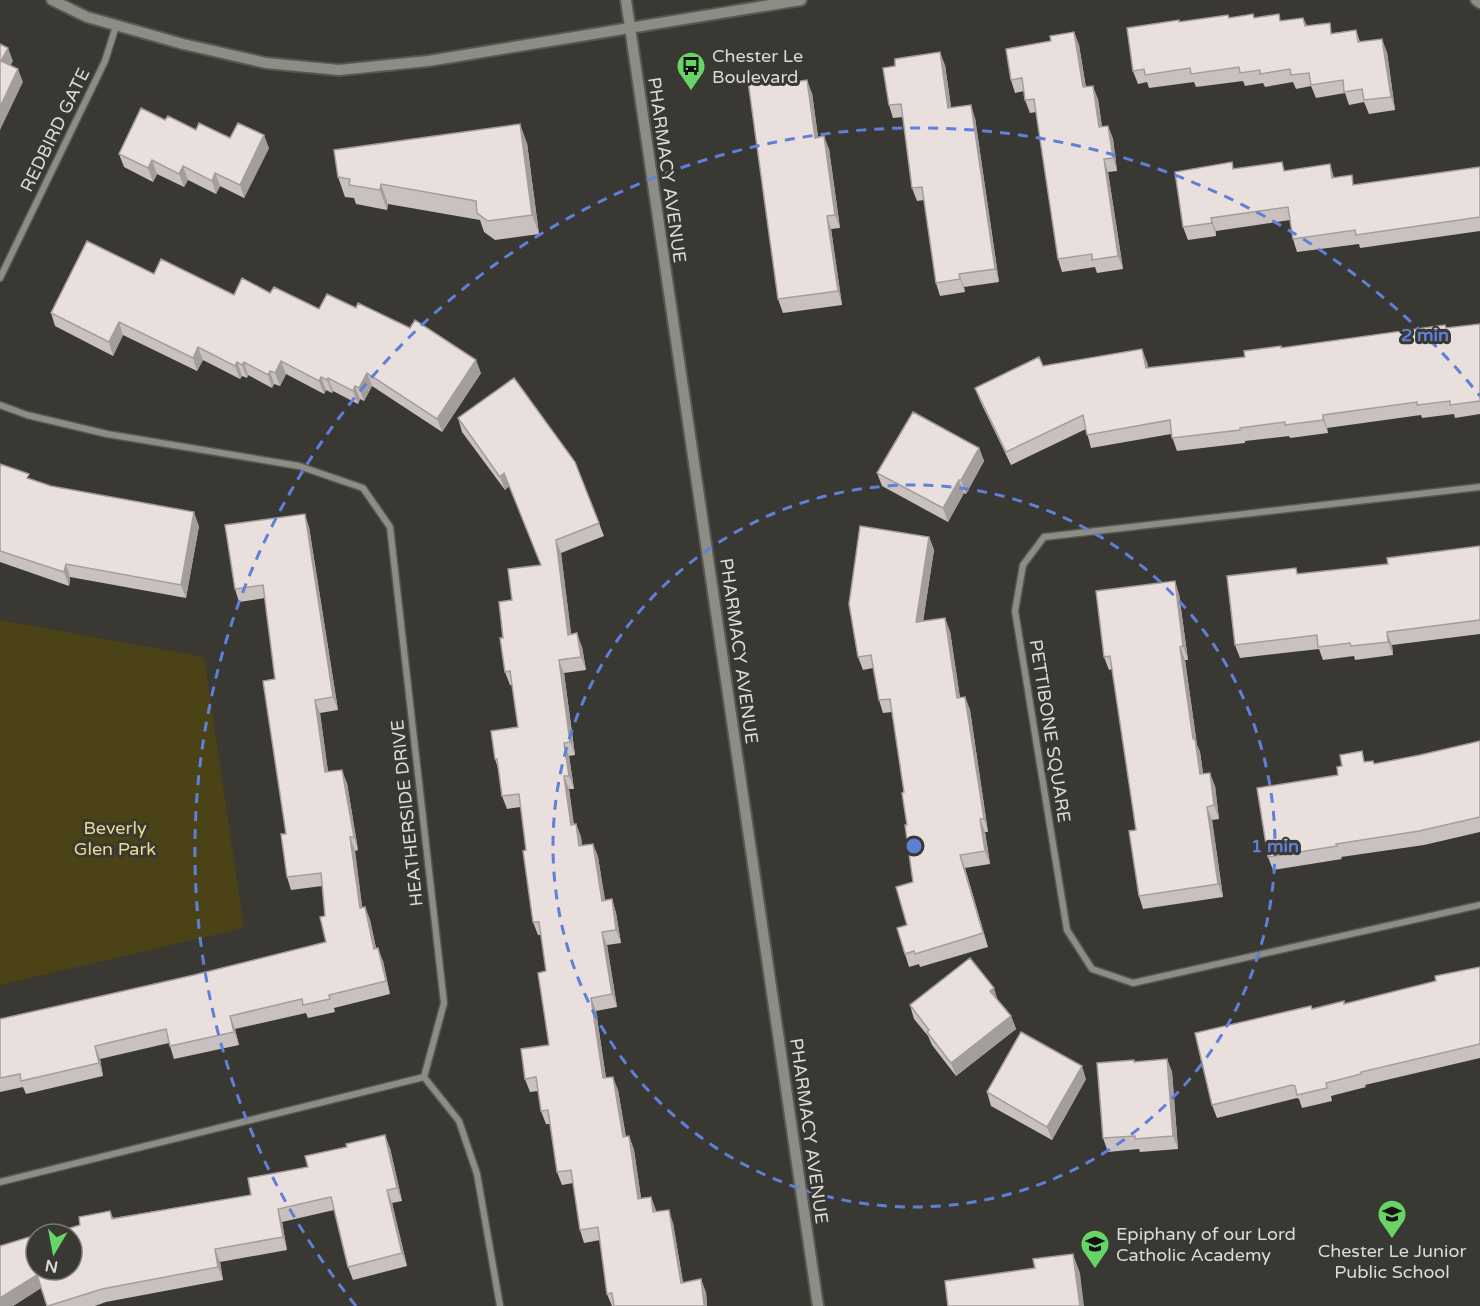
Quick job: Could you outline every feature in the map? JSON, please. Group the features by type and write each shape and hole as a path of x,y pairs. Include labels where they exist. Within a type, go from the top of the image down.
{"street":[{"path":"52,0 87,17 116,26 266,63 339,70 428,61 801,0"},
{"name":"PHARMACY AVENUE","path":"626,0 818,1306"},
{"path":"1476,0 1480,3"},
{"name":"REDBIRD GATE","path":"0,278 105,61 116,26"},
{"name":"HEATHERSIDE DRIVE","path":"0,405 27,415 107,434 299,466 363,488 390,527 444,1003 424,1077"},
{"name":"PETTIBONE SQUARE","path":"1480,488 1044,537 1023,565 1015,611 1067,930 1092,969 1133,983 1480,905"},
{"path":"0,1182 424,1077 459,1121 477,1174 500,1306"}],"green space":[{"name":"Beverly Glen Park","path":"0,620 204,657 244,928 0,985"}],"building":[{"path":"1253,14 1254,18 1279,14 1280,21 1303,18 1305,26 1330,23 1331,34 1356,30 1358,42 1382,39 1391,97 1364,100 1362,89 1344,92 1343,80 1311,85 1309,73 1291,75 1290,69 1260,74 1260,70 1240,73 1239,67 1191,74 1190,68 1145,75 1144,69 1133,71 1127,28 1179,20 1179,22 1228,15 1229,18"},
{"path":"1074,32 1083,87 1093,86 1099,127 1108,126 1113,158 1104,159 1118,256 1092,260 1092,254 1058,259 1034,99 1025,100 1022,78 1011,80 1006,49 1051,41 1050,36"},
{"path":"0,44 8,48 1,61 18,69 0,107"},
{"path":"940,52 948,108 971,105 995,269 959,274 960,279 936,283 922,187 912,188 901,104 889,105 883,68 895,66 895,59"},
{"path":"794,74 795,82 807,80 815,138 824,136 835,215 827,216 838,291 778,299 748,81"},
{"path":"141,108 165,120 168,116 196,130 199,123 230,138 238,123 264,135 240,185 215,173 212,181 183,166 179,174 152,160 148,168 119,154"},
{"path":"520,124 532,215 488,221 477,213 476,201 381,184 380,190 349,185 350,179 338,177 334,150"},
{"path":"1232,162 1233,169 1282,162 1284,171 1330,164 1332,178 1352,175 1353,185 1480,167 1480,217 1356,235 1355,230 1293,239 1288,207 1211,218 1212,223 1183,227 1175,172"},
{"path":"87,241 154,274 161,259 234,295 242,278 270,293 274,287 319,309 327,294 356,308 358,303 410,328 415,320 476,360 437,419 367,373 359,388 355,386 353,391 328,378 327,380 321,377 319,381 281,361 275,373 270,371 268,375 244,362 242,365 237,362 235,366 198,347 193,358 119,322 109,342 51,313"},
{"path":"1480,324 1480,401 1450,405 1450,401 1417,405 1417,402 1323,415 1323,420 1285,425 1285,422 1172,438 1170,420 1087,435 1083,415 1006,452 975,388 1039,357 1043,366 1142,349 1146,368 1245,357 1244,351 1281,346 1281,348 1445,325 1446,328"},
{"path":"514,378 575,462 599,523 556,540 568,635 577,633 581,657 559,660 570,742 564,743 569,776 564,776 571,825 576,824 579,846 593,844 602,901 612,899 616,930 602,932 612,994 591,998 603,1078 613,1077 623,1137 629,1136 638,1199 651,1197 653,1212 669,1210 681,1283 701,1279 704,1306 614,1306 612,1293 607,1294 598,1227 580,1230 571,1170 557,1172 548,1110 541,1111 536,1077 525,1079 521,1049 549,1045 538,973 546,971 539,922 533,922 523,851 526,850 519,794 502,796 491,731 518,727 510,671 505,672 500,638 503,638 499,602 512,600 508,569 541,565 504,473 500,477 458,418"},
{"path":"913,412 979,448 943,508 877,473"},
{"path":"0,464 29,474 27,478 51,486 194,512 181,585 66,564 64,572 0,551"},
{"path":"305,514 333,697 315,700 325,772 342,770 354,837 350,837 360,908 365,907 374,949 378,948 386,981 329,995 330,999 303,1005 302,999 230,1016 234,1032 170,1046 166,1029 95,1046 99,1063 21,1081 20,1074 0,1078 0,1019 326,942 320,917 325,916 321,873 287,877 281,834 286,834 263,681 275,679 263,585 235,589 225,525"},
{"path":"860,526 929,537 916,622 945,618 957,698 965,697 984,819 980,819 985,851 960,855 983,933 915,954 914,951 905,954 897,928 907,925 896,887 913,882 905,825 907,825 902,793 904,792 890,699 879,700 871,655 858,657 849,604"},
{"path":"1480,546 1480,620 1387,632 1388,642 1351,646 1350,643 1318,647 1317,635 1235,645 1227,576 1296,568 1297,574 1388,564 1387,558"},
{"path":"1175,581 1183,646 1180,647 1193,739 1195,739 1200,774 1210,773 1214,805 1207,807 1218,884 1139,896 1129,831 1136,830 1110,656 1104,657 1096,591"},
{"path":"1480,741 1480,817 1419,831 1268,857 1257,788 1338,775 1337,767 1342,766 1340,755 1362,751 1364,762 1373,761 1374,764"},
{"path":"970,958 994,988 990,991 1011,1016 951,1063 910,1005"},
{"path":"1480,967 1480,1044 1361,1072 1361,1074 1326,1083 1327,1088 1297,1095 1295,1086 1292,1085 1212,1105 1195,1033 1311,1006 1312,1009 1344,1001 1344,1004 1436,981 1435,976"},
{"path":"1021,1032 1082,1066 1047,1127 987,1092"},
{"path":"1167,1059 1173,1136 1135,1139 1135,1136 1103,1138 1097,1063"},
{"path":"385,1135 397,1188 387,1190 402,1253 348,1267 331,1197 278,1209 283,1237 215,1249 218,1267 102,1289 47,1306 39,1282 84,1282 84,1222 80,1222 79,1217 110,1211 112,1219 251,1195 248,1178 308,1167 305,1156 347,1147 346,1144"},
{"path":"24,1239 26,1282 0,1298 0,1246"},
{"path":"1073,1254 1080,1306 948,1306 945,1281 1035,1268 1033,1259"}],"place":[{"name":"Chester Le Boulevard","path":"691,92"},
{"name":"Chester Le Junior Public School","path":"1392,1240"},
{"name":"Epiphany of our Lord Catholic Academy","path":"1095,1270"}]}
